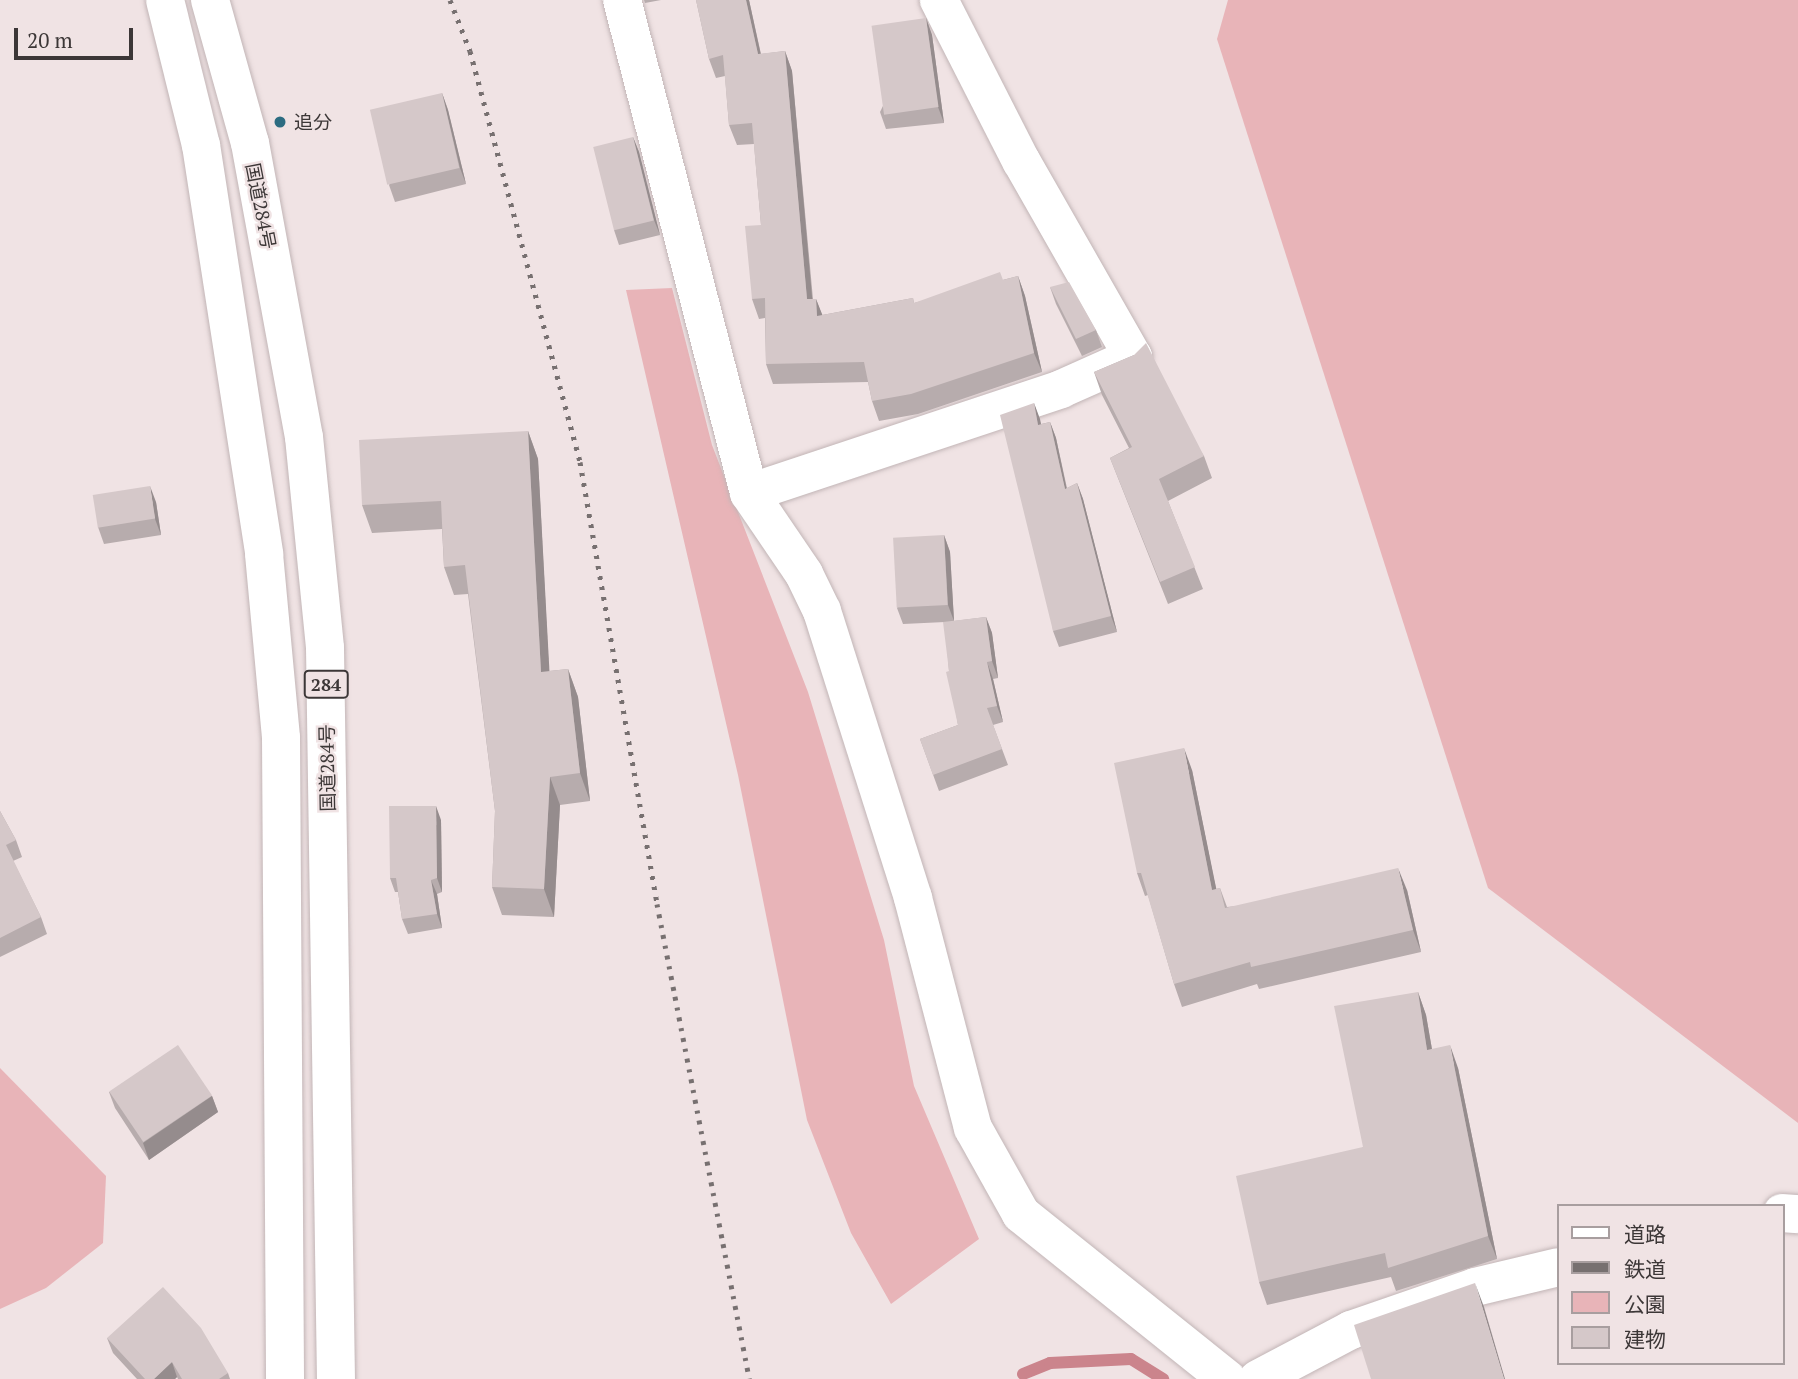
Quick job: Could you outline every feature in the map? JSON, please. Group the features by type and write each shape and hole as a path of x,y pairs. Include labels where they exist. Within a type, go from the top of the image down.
{"main road":[{"name":"284","path":"165,0 201,145 264,554 280,724 285,916 285,1379"},
{"name":"国道284号","path":"210,0 250,143 304,437 325,648 336,1379"},
{"path":"622,0 749,494 804,574 822,611 914,898 973,1128 1021,1214 1227,1379"},
{"path":"749,494 1062,388 1133,357 1021,161 939,0"},
{"path":"1258,1379 1351,1330 1475,1287 1556,1267"}],"green space":[{"path":"1228,0 1798,0 1798,1123 1488,888 1217,39"},
{"path":"672,288 712,445 808,692 884,940 914,1086 979,1239 891,1304 851,1233 807,1120 738,775 626,290"},
{"path":"0,1068 106,1176 103,1243 46,1288 0,1309"}],"building":[{"path":"696,0 746,0 758,54 785,51 807,299 816,299 817,316 913,298 914,303 1000,272 1003,280 1018,276 1034,353 911,394 872,401 864,362 766,364 765,298 752,299 745,226 761,225 752,123 729,125 723,55 709,59"},
{"path":"926,18 939,107 884,115 872,26"},
{"path":"442,93 459,168 387,185 370,110"},
{"path":"633,137 654,220 614,230 593,147"},
{"path":"1069,282 1096,330 1076,339 1050,287"},
{"path":"1146,343 1204,456 1159,479 1195,567 1160,582 1110,458 1132,447 1094,372 1134,355"},
{"path":"1034,403 1038,425 1050,422 1065,489 1077,483 1111,616 1053,631 1000,415"},
{"path":"528,431 541,672 568,669 580,773 550,777 544,889 492,887 495,811 465,565 444,567 441,501 362,505 359,440"},
{"path":"150,486 155,519 98,528 93,495"},
{"path":"944,535 948,605 897,608 893,538"},
{"path":"986,617 992,661 987,662 997,706 987,708 1002,749 933,775 920,739 958,725 946,672 949,671 943,622"},
{"path":"1184,748 1212,890 1220,888 1225,908 1398,868 1413,930 1251,967 1250,962 1174,984 1141,873 1137,873 1114,763"},
{"path":"389,806 436,806 437,878 431,880 437,914 402,919 396,878 390,878"},
{"path":"0,811 16,840 6,845 41,917 0,938"},
{"path":"1418,992 1427,1050 1450,1045 1488,1236 1388,1268 1385,1253 1259,1282 1236,1176 1363,1147 1334,1006"},
{"path":"178,1045 212,1096 143,1142 109,1091"},
{"path":"1475,1283 1504,1379 1371,1379 1354,1325"},
{"path":"163,1287 201,1328 228,1373 219,1379 182,1379 172,1362 154,1379 145,1379 107,1338"}],"waterway":[{"path":"1023,1374 1050,1363 1131,1359 1163,1379"}],"railway":[{"path":"450,0 470,51 580,462 657,904 749,1379"}],"place":[{"name":"追分","path":"280,122"}]}
